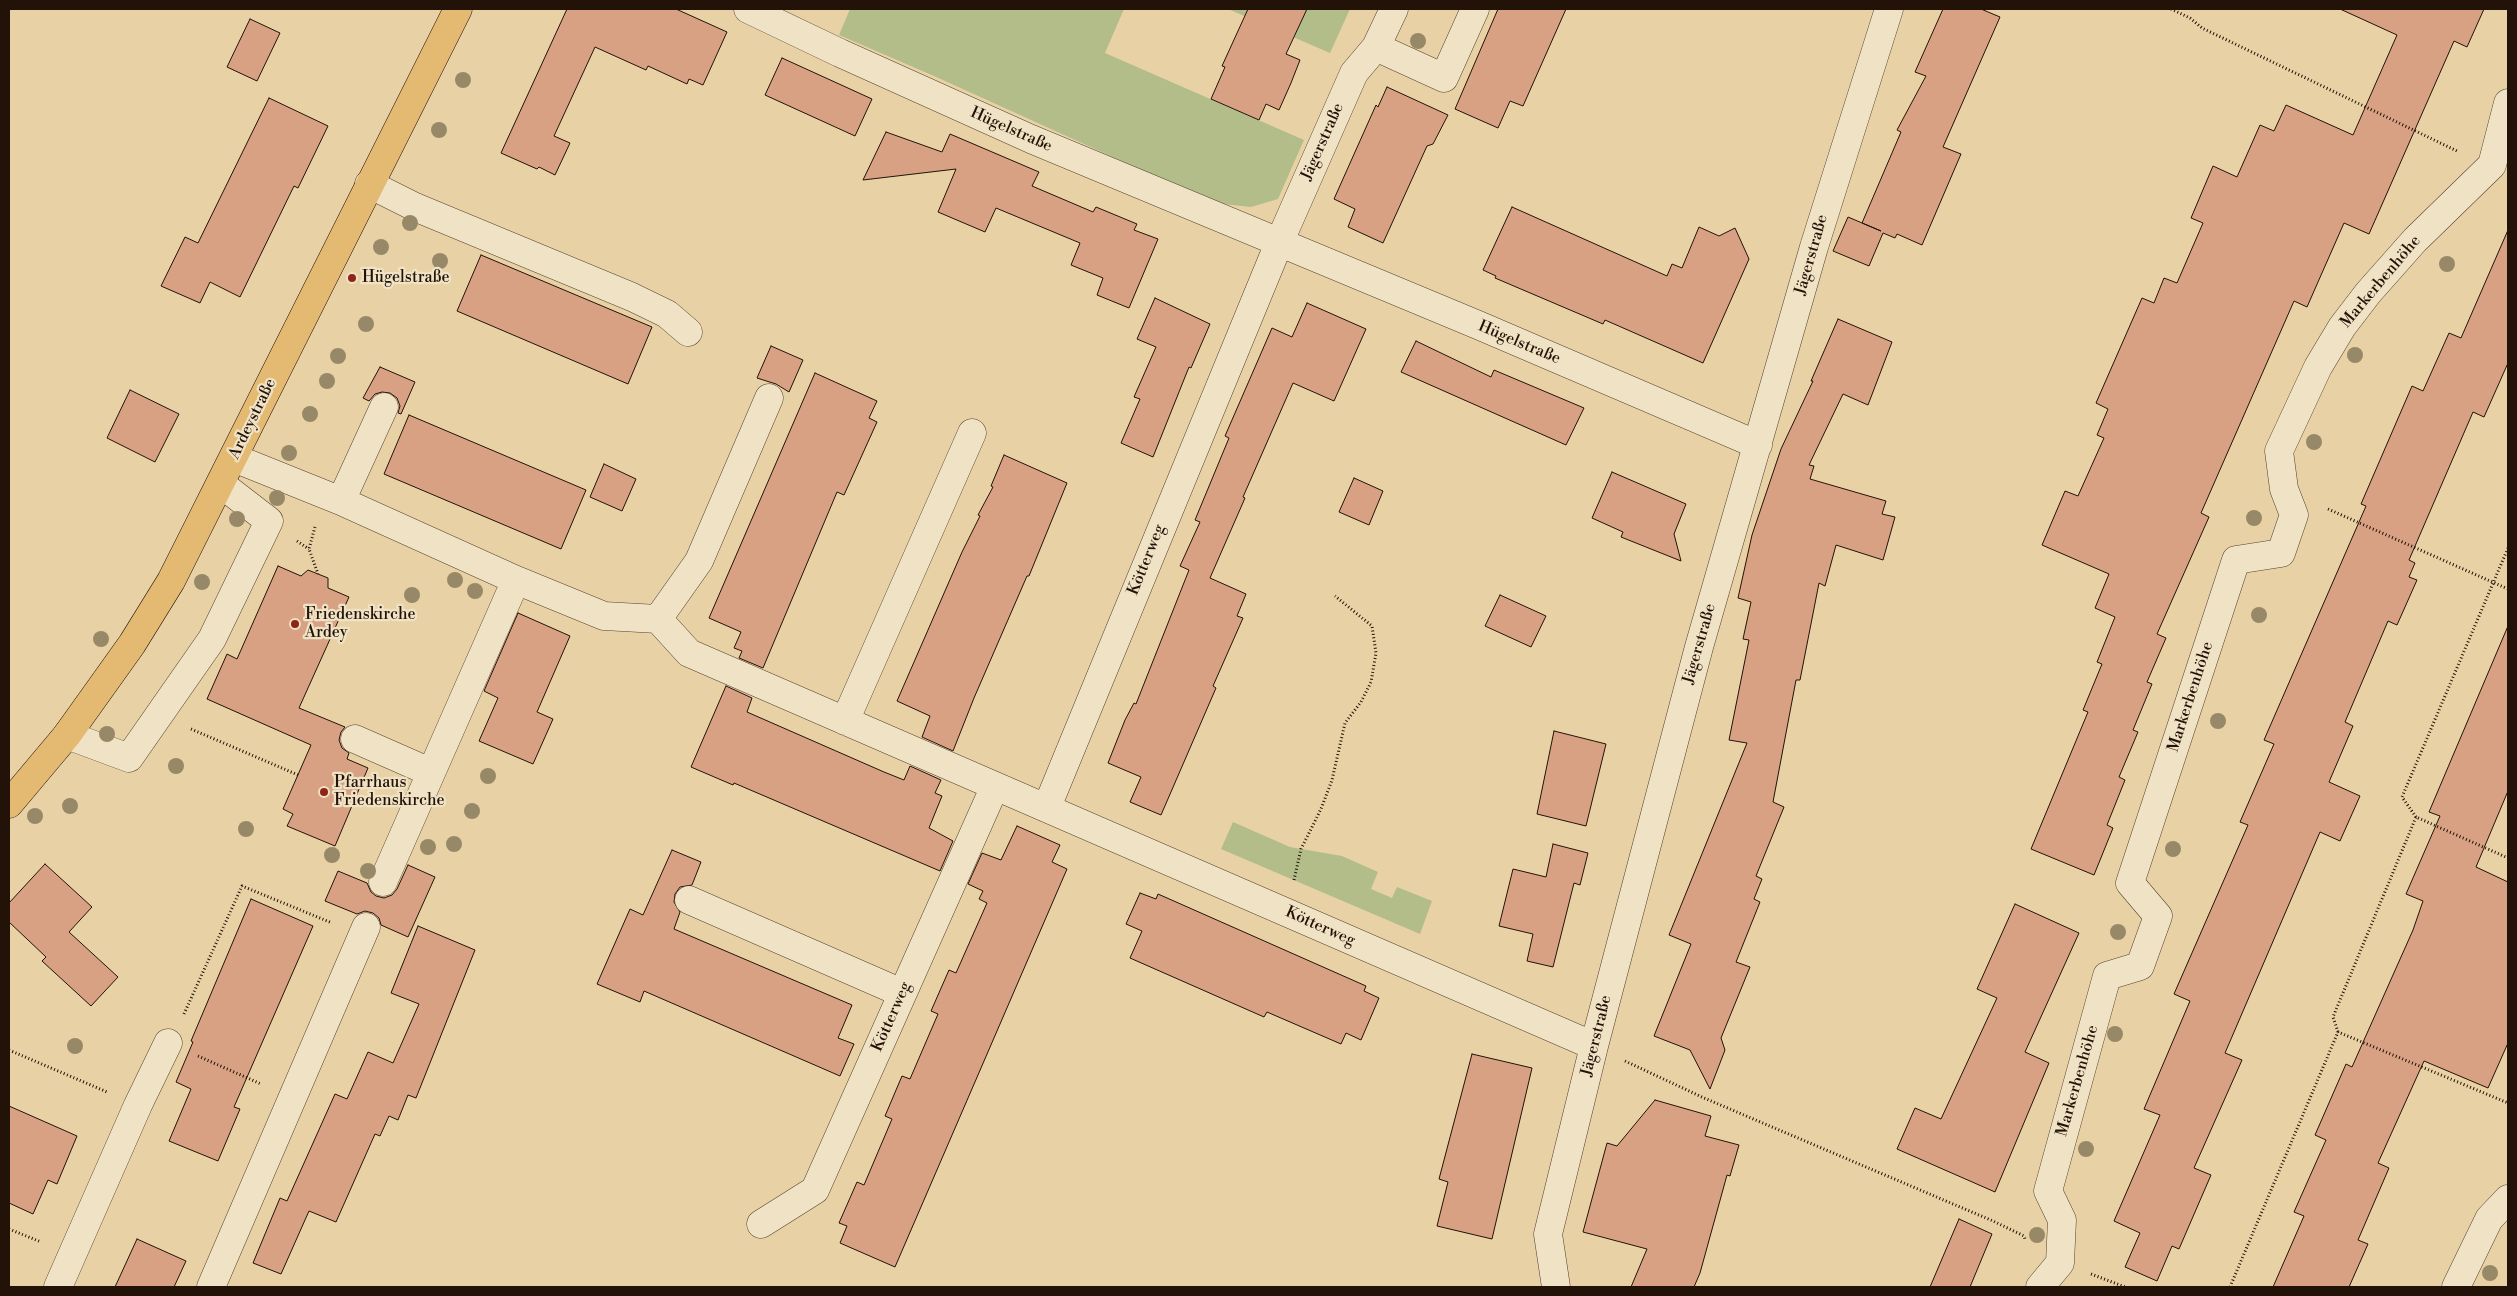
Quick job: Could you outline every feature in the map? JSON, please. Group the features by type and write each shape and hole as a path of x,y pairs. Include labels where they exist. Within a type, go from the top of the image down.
{"main road":[{"name":"Ardeystraße","path":"9,804 68,734 132,644 171,581 458,9"}],"street":[{"name":"Hügelstraße","path":"748,9 840,53 1031,139 1758,445"},
{"name":"Jägerstraße","path":"1278,242 1354,73 1376,47 1394,9"},
{"path":"1376,47 1444,78 1475,9"},
{"name":"Jägerstraße","path":"1556,1287 1548,1234 1594,1046 1699,647 1814,247 1889,9"},
{"path":"2500,170 2508,103"},
{"name":"Markerbenhöhe","path":"2040,1287 2060,1263 2062,1220 2048,1191 2107,976 2140,966 2158,916 2130,883 2236,560 2281,553 2294,515 2284,489 2279,451 2318,367 2342,327 2368,293 2415,240 2500,170"},
{"path":"369,184 414,207 668,314 688,332"},
{"name":"Kötterweg","path":"1047,807 1168,507 1278,242"},
{"path":"234,458 341,501 516,580 604,616 658,619 699,561 769,398"},
{"path":"341,501 384,407"},
{"path":"845,721 972,433"},
{"path":"68,734 129,758 212,639 270,521 221,484"},
{"path":"383,882 516,580"},
{"name":"Kötterweg","path":"658,619 689,653 1594,1046"},
{"path":"355,739 430,772"},
{"name":"Kötterweg","path":"761,1224 815,1190 995,786"},
{"path":"689,900 902,993"},
{"path":"211,1287 364,932"},
{"path":"58,1287 138,1105 169,1044"},
{"path":"2456,1287 2489,1219 2508,1199"}],"path":[{"path":"2171,9 2190,18 2202,28 2458,152 2500,170"},
{"path":"2284,489 2508,589"},
{"path":"317,518 309,549 318,574"},
{"path":"2508,548 2402,798 2416,817 2508,858"},
{"path":"1285,911 1293,890 1301,849 1321,809 1332,780 1344,723 1361,702 1370,682 1376,653 1372,626 1334,596"},
{"path":"209,737 298,775"},
{"path":"2230,1287 2338,1032 2333,1016 2416,817"},
{"path":"292,1098 169,1044 242,886 364,932"},
{"path":"2338,1032 2508,1103"},
{"path":"1594,1046 1704,1098 1993,1221"},
{"path":"9,1050 138,1105"},
{"path":"2113,1282 2125,1287"}],"green space":[{"path":"850,9 1124,9 1105,53 1304,140 1278,199 1251,207 1214,203 839,35"},
{"path":"1228,9 1350,9 1330,53"},
{"path":"1233,822 1290,847 1342,856 1378,872 1371,889 1392,898 1397,887 1432,901 1420,934 1221,849"}],"building":[{"path":"567,9 676,9 727,32 703,85 689,79 687,84 648,66 646,70 595,47 554,136 570,143 555,175 501,153"},
{"path":"1248,9 1307,9 1286,54 1300,60 1291,83 1279,110 1266,104 1259,120 1211,99 1225,67 1222,66"},
{"path":"1498,9 1566,9 1523,106 1510,101 1498,128 1455,109"},
{"path":"1943,9 1981,9 2000,17 1943,147 1961,154 1922,245 1897,234 1895,238 1883,233 1869,266 1833,251 1848,217 1862,223 1901,132 1897,130 1926,76 1915,72"},
{"path":"2340,9 2484,9 2467,47 2454,41 2369,234 2344,223 2307,307 2294,301 2201,513 2209,517 2157,634 2166,638 2147,682 2152,684 2133,730 2138,732 2119,777 2125,780 2107,825 2113,828 2094,875 2031,849 2088,712 2083,710 2102,664 2097,662 2115,617 2095,608 2109,574 2042,545 2065,491 2078,496 2104,438 2097,435 2108,409 2096,403 2142,298 2154,303 2164,278 2177,283 2203,223 2191,218 2213,166 2237,177 2260,125 2274,131 2286,105 2353,135 2397,35"},
{"path":"250,19 280,33 257,81 227,67"},
{"path":"782,58 872,99 855,136 765,95"},
{"path":"1387,87 1448,115 1433,144 1427,146 1383,243 1348,227 1355,209 1334,199 1376,105 1378,107"},
{"path":"269,98 328,126 298,188 294,186 240,297 210,282 200,303 161,286 185,237 198,243"},
{"path":"886,132 942,152 950,134 1039,172 1032,186 1093,212 1096,207 1137,224 1134,230 1158,239 1129,308 1097,295 1103,278 1071,265 1080,243 996,208 985,232 938,212 956,169 863,180"},
{"path":"1512,207 1667,276 1672,264 1682,268 1699,227 1719,236 1735,228 1749,259 1703,363 1605,320 1603,324 1495,278 1496,276 1483,270"},
{"path":"2508,230 2508,363 2484,417 2473,412 2409,560 2415,563 2409,577 2417,580 2397,625 2388,621 2345,722 2353,726 2329,782 2360,796 2340,841 2320,832 2225,1053 2242,1060 2194,1168 2211,1175 2179,1249 2172,1246 2157,1281 2125,1267 2140,1233 2114,1221 2160,1115 2144,1109 2190,1001 2174,994 2248,825 2240,822 2274,744 2264,740 2366,506 2361,504 2412,386 2423,391 2449,333 2461,338"},
{"path":"481,255 652,327 628,384 457,311"},
{"path":"1155,298 1210,324 1191,368 1189,367 1153,457 1121,443 1140,399 1134,397 1156,347 1137,339"},
{"path":"1307,303 1366,329 1334,401 1293,383 1243,497 1245,498 1210,578 1246,594 1237,616 1243,618 1213,686 1216,688 1161,815 1130,802 1141,777 1108,763 1125,720 1134,703 1136,704 1189,570 1180,566 1200,522 1195,520 1229,438 1225,436 1272,328 1292,337"},
{"path":"1838,319 1892,342 1868,405 1843,394 1809,465 1814,466 1810,479 1886,501 1882,514 1895,517 1883,560 1836,545 1825,586 1819,583 1800,680 1796,680 1773,802 1784,807 1756,876 1762,879 1754,899 1760,902 1736,962 1750,967 1721,1038 1725,1050 1710,1089 1690,1050 1654,1036 1691,944 1669,935 1747,743 1729,740 1749,640 1743,639 1751,602 1738,598 1752,535 1781,449 1813,381 1811,381"},
{"path":"1416,341 1491,377 1494,370 1584,408 1566,445 1401,372"},
{"path":"771,346 803,360 789,392 776,384 757,378"},
{"path":"380,367 415,382 401,414 398,413 400,406 397,398 390,393 382,392 375,394 369,401 363,398"},
{"path":"815,373 877,401 869,418 877,422 844,495 837,492 763,668 739,658 742,651 734,648 741,632 709,618"},
{"path":"130,390 179,414 155,462 107,438"},
{"path":"409,415 586,490 561,549 384,474"},
{"path":"1004,455 1067,483 953,751 922,737 930,716 897,701 962,552 980,516 978,515 993,487 991,486"},
{"path":"604,464 636,479 622,511 590,497"},
{"path":"1612,472 1686,504 1674,534 1681,561 1621,537 1623,532 1592,518"},
{"path":"1354,478 1383,491 1369,525 1339,512"},
{"name":"Friedenskirche Ardey","path":"278,566 301,576 308,570 328,578 328,588 349,597 299,708 345,727 341,732 339,740 342,748 349,753 347,759 368,768 335,846 287,826 293,814 283,809 311,745 207,699 227,654 237,659"},
{"path":"1500,595 1546,616 1531,647 1485,626"},
{"path":"518,613 570,636 537,712 553,719 533,764 479,741 498,698 484,691"},
{"path":"2508,626 2508,791 2476,867 2508,882 2508,1043 2488,1088 2424,1061 2378,1163 2389,1168 2358,1240 2368,1244 2349,1287 2273,1287 2304,1216 2294,1212 2326,1140 2315,1135 2346,1064 2352,1067 2413,930 2423,901 2406,894 2440,816 2429,812"},
{"path":"726,686 752,698 747,712 884,772 904,780 910,766 941,780 935,793 942,796 929,828 953,841 940,871 734,783 733,785 691,767"},
{"path":"1554,731 1606,744 1586,826 1537,814"},
{"path":"1017,826 1060,845 1052,862 1067,869 895,1267 840,1243 847,1226 839,1223 857,1182 864,1185 892,1119 885,1116 902,1076 910,1079 938,1014 931,1011 949,970 956,973 987,903 979,899 983,891 968,884 982,853 1001,860"},
{"path":"1553,844 1588,853 1580,885 1574,883 1553,967 1527,961 1533,934 1499,926 1513,869 1546,877"},
{"path":"672,850 701,862 692,885 680,887 675,894 674,902 680,912 674,929 852,1005 838,1038 854,1044 840,1076 644,991 640,1002 597,984 630,909 643,915"},
{"path":"45,864 92,907 69,932 118,977 91,1006 42,961 46,957 9,922 9,903"},
{"path":"408,865 435,877 408,937 381,925 379,918 373,913 365,911 357,914 325,901 338,871 367,883 371,892 376,896 384,898 392,895 397,889"},
{"path":"1140,893 1156,899 1158,894 1366,986 1364,991 1379,998 1361,1040 1346,1033 1341,1044 1267,1012 1264,1017 1130,958 1142,931 1126,924"},
{"path":"251,899 313,926 234,1107 240,1109 218,1161 169,1141 191,1089 176,1082 193,1042 191,1041"},
{"path":"2015,904 2079,933 2025,1052 2049,1063 1995,1192 1897,1149 1915,1108 1941,1119 1997,998 1977,989"},
{"path":"418,926 475,950 416,1098 408,1095 398,1120 389,1116 380,1136 375,1134 336,1222 309,1211 281,1274 253,1263 280,1198 287,1201 335,1094 347,1099 368,1052 393,1063 419,1004 391,993"},
{"path":"1472,1054 1532,1068 1492,1239 1437,1226 1448,1182 1439,1179"},
{"path":"1655,1100 1711,1116 1705,1136 1739,1145 1730,1176 1727,1175 1700,1273 1694,1287 1631,1287 1647,1249 1583,1232 1607,1143 1617,1146"},
{"path":"9,1106 77,1136 57,1184 48,1180 33,1214 9,1203"},
{"path":"1959,1219 1992,1234 1970,1287 1930,1287"},
{"path":"137,1239 186,1261 174,1287 115,1287"}],"place":[{"name":"Hügelstraße","path":"352,278"},
{"name":"Friedenskirche Ardey","path":"295,624"},
{"name":"Pfarrhaus Friedenskirche","path":"324,792"}]}
